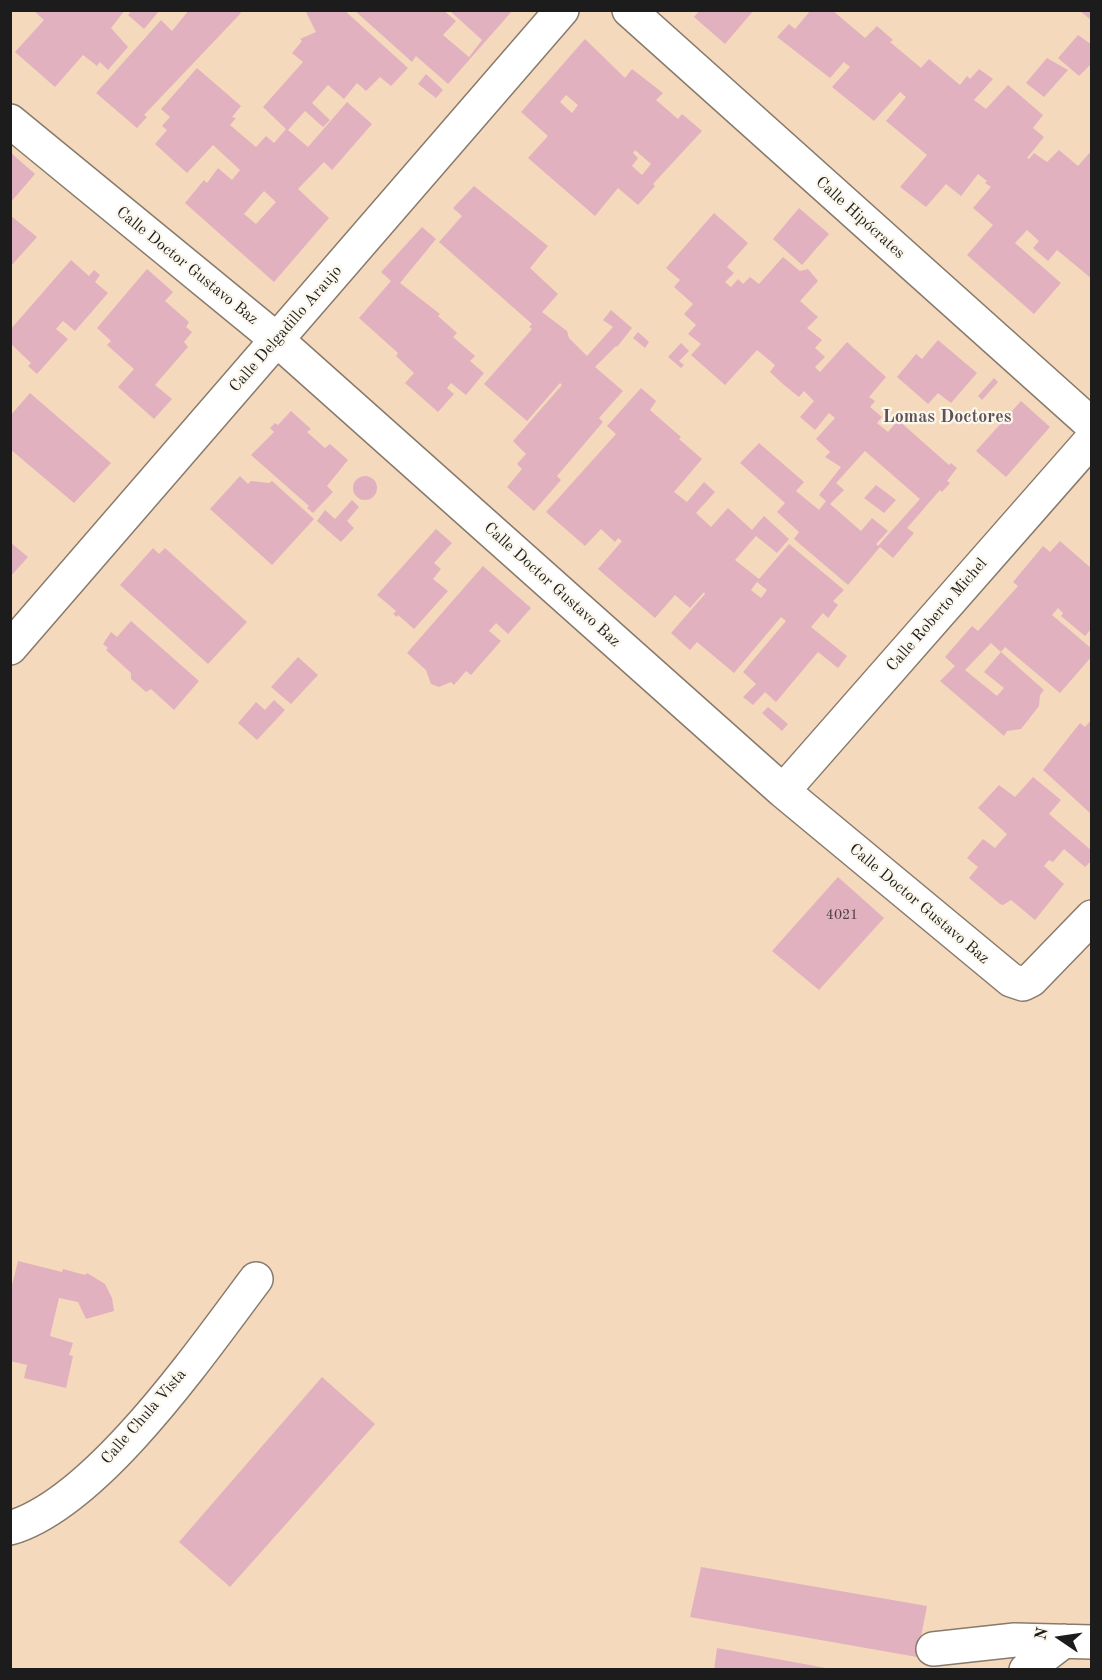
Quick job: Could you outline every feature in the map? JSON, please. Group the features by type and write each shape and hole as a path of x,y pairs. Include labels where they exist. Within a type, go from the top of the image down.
{"street":[{"name":"Calle Delgadillo Araujo","path":"10,648 562,10"},
{"name":"Calle Hipócrates","path":"629,10 1092,425"},
{"name":"Calle Doctor Gustavo Baz","path":"10,121 276,339 783,791 1011,980 1023,984 1031,980 1092,917"},
{"name":"Calle Roberto Michel","path":"783,791 1092,439"},
{"name":"Calle Chula Vista","path":"10,1528 27,1524 77,1490 126,1443 209,1342 256,1280"},
{"path":"933,1649 1015,1640 1078,1642"},
{"path":"1026,1670 1078,1642"}],"building":[{"path":"33,10 125,10 111,28 128,47 108,70 100,62 97,66 83,55 55,87 15,52 44,20"},
{"path":"132,10 160,10 144,29 128,15"},
{"path":"189,10 238,10 241,13 144,115 147,117 137,128 96,93 161,20 172,31"},
{"path":"305,10 344,10 408,68 391,86 380,77 366,91 357,83 344,99 328,85 312,103 330,120 323,127 305,111 288,130 308,147 347,102 372,124 332,170 324,162 298,189 329,218 274,282 185,203 204,180 207,183 218,168 232,180 240,170 213,145 187,173 155,144 167,130 162,126 170,117 161,109 197,68 241,106 232,117 236,118 230,125 256,147 266,136 274,143 286,129 263,107 303,62 292,53 302,41 300,39 316,32","holes":["264,191 276,202 256,224 244,214"]},
{"path":"354,10 443,10 456,21 443,35 469,57 482,40 449,10 513,10 448,84 416,56 412,62"},
{"path":"700,10 754,10 725,44 694,17"},
{"path":"811,10 832,10 865,38 877,26 893,40 890,42 921,68 929,59 960,85 967,76 970,79 979,69 993,79 974,100 986,109 1008,85 1043,115 1033,128 1044,137 1027,158 1029,159 1034,153 1047,162 1059,150 1078,166 1092,150 1092,279 1057,250 1048,261 1033,248 1039,241 1027,230 1015,243 1061,283 1034,314 967,255 993,225 973,208 991,187 978,174 961,196 946,184 926,207 900,187 927,155 886,121 906,97 900,92 874,121 832,87 850,67 844,62 830,78 777,37 789,24 795,29"},
{"path":"1079,10 1092,10 1092,21"},
{"path":"1078,35 1092,45 1092,63 1079,76 1058,58"},
{"path":"585,39 625,78 632,69 663,93 656,100 678,119 682,114 702,131 653,184 655,186 638,205 618,188 595,216 528,158 548,136 521,112","holes":["566,95 578,105 572,113 560,102","635,150 651,164 642,175 632,166 638,158 633,153"]},
{"path":"1047,58 1068,70 1044,97 1026,83"},
{"path":"426,74 443,90 436,98 418,84"},
{"path":"10,152 35,174 10,203"},
{"path":"474,186 548,246 530,268 558,294 542,312 567,331 569,338 587,356 613,327 603,320 611,310 632,328 617,347 595,367 623,391 599,418 603,422 557,476 561,480 534,511 507,487 522,469 517,464 526,454 513,441 562,385 560,383 527,421 484,384 532,329 529,327 532,324 439,242 462,216 453,208"},
{"path":"799,208 829,234 802,265 773,239"},
{"path":"714,213 748,243 727,267 734,273 725,282 731,287 738,279 743,284 750,277 759,284 783,257 800,271 808,269 818,281 800,301 818,317 807,328 822,340 815,348 825,357 815,367 820,372 847,342 886,377 869,397 875,401 870,407 882,417 877,423 888,432 898,420 949,465 951,463 957,468 947,481 950,483 942,492 940,490 907,528 914,533 893,558 880,547 848,585 794,539 799,532 777,512 785,503 740,463 759,443 804,482 796,491 819,510 826,501 819,495 841,467 825,457 830,452 816,439 835,418 829,413 815,430 800,417 814,401 804,391 799,397 784,385 770,372 775,365 757,350 725,385 691,355 701,344 688,334 696,325 684,314 693,304 674,287 680,280 666,268","holes":["865,451 920,499 878,546 876,544 888,531 872,518 861,531 830,504 844,490 836,483"]},
{"path":"10,215 37,237 10,267"},
{"path":"422,227 436,239 400,283 440,314 438,316 457,333 453,337 475,356 470,361 484,373 466,395 451,383 447,388 454,394 438,412 405,383 414,373 396,356 398,353 359,318 391,281 381,272"},
{"path":"71,260 89,276 94,270 100,275 95,282 108,293 75,331 63,321 56,329 68,339 37,374 28,366 31,363 10,343 10,330"},
{"path":"147,269 173,292 165,301 189,322 186,327 192,332 184,342 188,347 155,385 172,399 154,419 118,387 134,369 107,345 111,341 97,328"},
{"path":"638,332 649,342 645,348 633,338"},
{"path":"938,340 977,373 951,403 938,393 928,404 897,377 916,354 922,359"},
{"path":"681,343 689,351 679,361 684,365 681,368 668,357"},
{"path":"994,378 998,382 982,400 978,396"},
{"path":"641,388 656,401 650,410 702,459 674,492 687,502 704,482 715,492 696,513 711,527 728,508 752,530 764,516 789,539 777,553 756,536 735,560 759,579 789,544 844,590 833,601 838,605 828,618 823,613 811,627 847,656 838,668 818,652 776,702 765,692 753,705 743,697 756,684 743,672 786,621 781,617 734,673 697,642 690,650 671,633 705,594 704,592 690,608 675,595 655,618 598,569 622,541 618,538 615,542 601,529 585,546 546,512 616,434 607,426","holes":["757,582 767,590 761,598 751,590"]},
{"path":"30,393 111,463 74,503 10,449 10,416"},
{"path":"1021,401 1050,427 1006,477 976,451"},
{"path":"291,411 311,429 307,432 325,448 330,444 348,460 327,486 333,492 313,513 307,508 309,506 251,455 274,432 270,428 275,423 278,425"},
{"path":"240,476 248,484 251,481 269,483 272,481 314,519 272,565 210,509"},
{"path":"365,476 374,479 377,488 374,497 365,500 356,497 353,488 356,479"},
{"path":"876,485 896,500 884,513 864,498"},
{"path":"352,500 359,507 347,521 354,528 341,542 317,521 325,510 335,519"},
{"path":"436,529 452,543 434,563 441,569 433,579 448,591 414,629 398,615 397,617 393,614 396,611 377,595"},
{"path":"1060,541 1092,569 1092,628 1085,636 1061,616 1063,613 1058,608 1052,615 1092,649 1092,656 1060,693 1005,647 1001,652 1044,690 1040,695 1039,706 1021,729 1007,731 1004,736 940,681 955,666 945,657 972,626 978,631 1018,586 1013,582 1043,546 1050,552","holes":["991,643 1001,652 984,672 1004,688 997,696 965,670"]},
{"path":"10,542 28,557 10,577"},
{"path":"153,548 159,554 165,548 247,622 208,664 120,585"},
{"path":"483,566 531,608 508,634 496,623 489,631 501,641 471,675 466,671 454,685 451,682 439,687 431,684 426,670 407,653"},
{"path":"131,621 199,681 174,710 151,689 146,692 131,679 131,673 106,650 108,648 103,644 111,632 117,637"},
{"path":"298,657 318,675 291,704 271,687"},
{"path":"274,700 285,710 257,740 238,723 256,702 265,710"},
{"path":"768,707 788,724 782,731 762,713"},
{"path":"1092,719 1092,812 1090,813 1043,770 1080,723 1085,727"},
{"path":"1033,777 1061,800 1049,814 1092,851 1092,860 1085,867 1064,849 1053,862 1049,860 1044,866 1064,884 1035,920 1011,900 1003,905 1000,904 969,878 978,867 967,858 983,839 995,848 1007,834 978,808 999,785 1015,797"},
{"path":"838,877 884,918 819,990 772,951"},
{"path":"18,1261 62,1272 63,1269 85,1275 87,1273 105,1284 112,1298 114,1311 86,1319 78,1302 59,1298 50,1336 73,1343 69,1355 73,1356 66,1388 24,1378 27,1365 10,1361 10,1293"},
{"path":"322,1377 375,1424 230,1587 179,1542"},
{"path":"701,1567 927,1606 917,1657 690,1617"},
{"path":"717,1648 826,1668 826,1670 714,1670"}],"district":[{"name":"Lomas Doctores","path":"947,417"}]}
